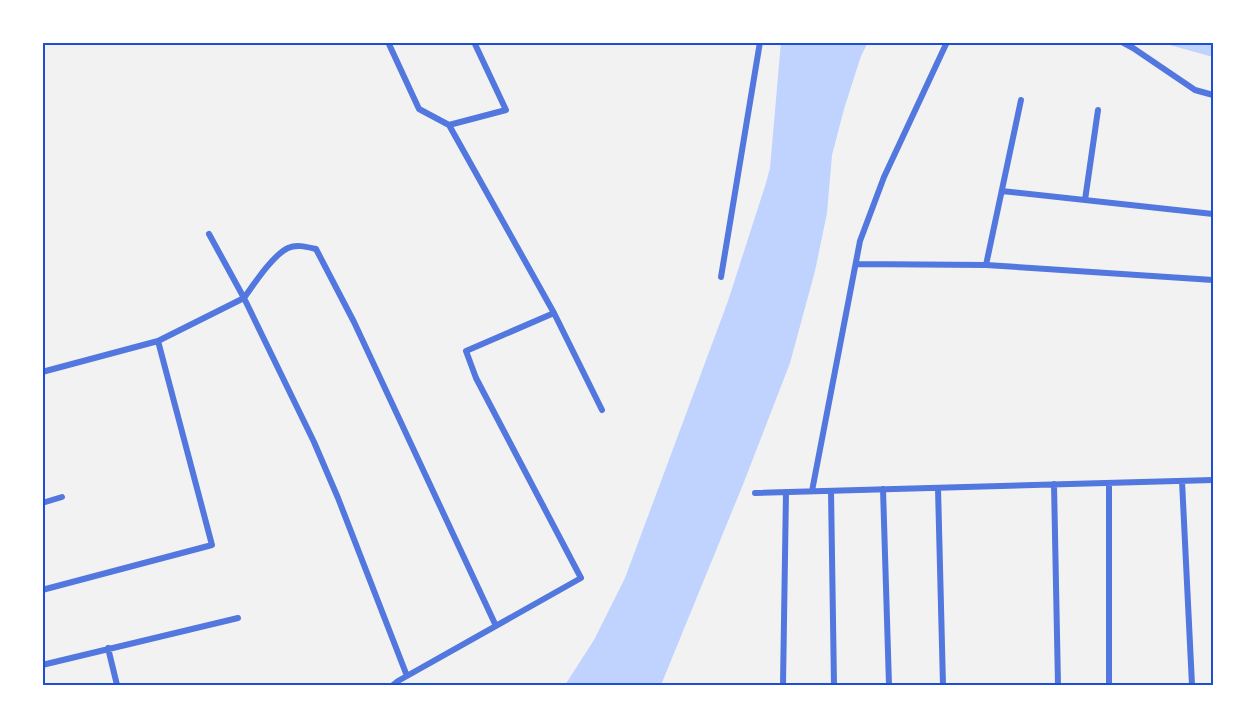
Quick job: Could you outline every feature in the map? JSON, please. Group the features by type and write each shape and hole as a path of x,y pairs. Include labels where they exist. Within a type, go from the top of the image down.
{"street":[{"path":"388,42 420,109 449,125 554,313 602,410"},
{"path":"449,125 506,110 474,42"},
{"path":"721,277 760,42"},
{"path":"812,491 860,241 884,177 947,42"},
{"path":"1122,42 1195,90 1213,95"},
{"path":"986,265 1021,100"},
{"path":"1085,200 1098,110"},
{"path":"1002,191 1213,214"},
{"path":"210,234 314,442 407,676"},
{"path":"42,372 158,341 244,298 278,255 289,248 303,246 316,249 354,322 496,626"},
{"path":"856,264 986,265 1213,280"},
{"path":"393,685 581,578 476,378 466,351 554,313"},
{"path":"42,590 212,545 158,341"},
{"path":"755,493 1213,480"},
{"path":"1182,481 1192,685"},
{"path":"1109,483 1109,685"},
{"path":"1054,484 1058,685"},
{"path":"938,488 944,685"},
{"path":"883,489 889,685"},
{"path":"831,491 834,685"},
{"path":"783,685 786,492"},
{"path":"42,502 62,497"},
{"path":"42,665 238,618"},
{"path":"108,648 117,685"}],"water":[{"path":"781,42 868,42 861,56 844,109 832,155 827,213 815,271 790,363 661,685 565,685 594,640 625,578 728,301 770,168"},
{"path":"1163,42 1213,42 1213,57 1166,44"}]}
